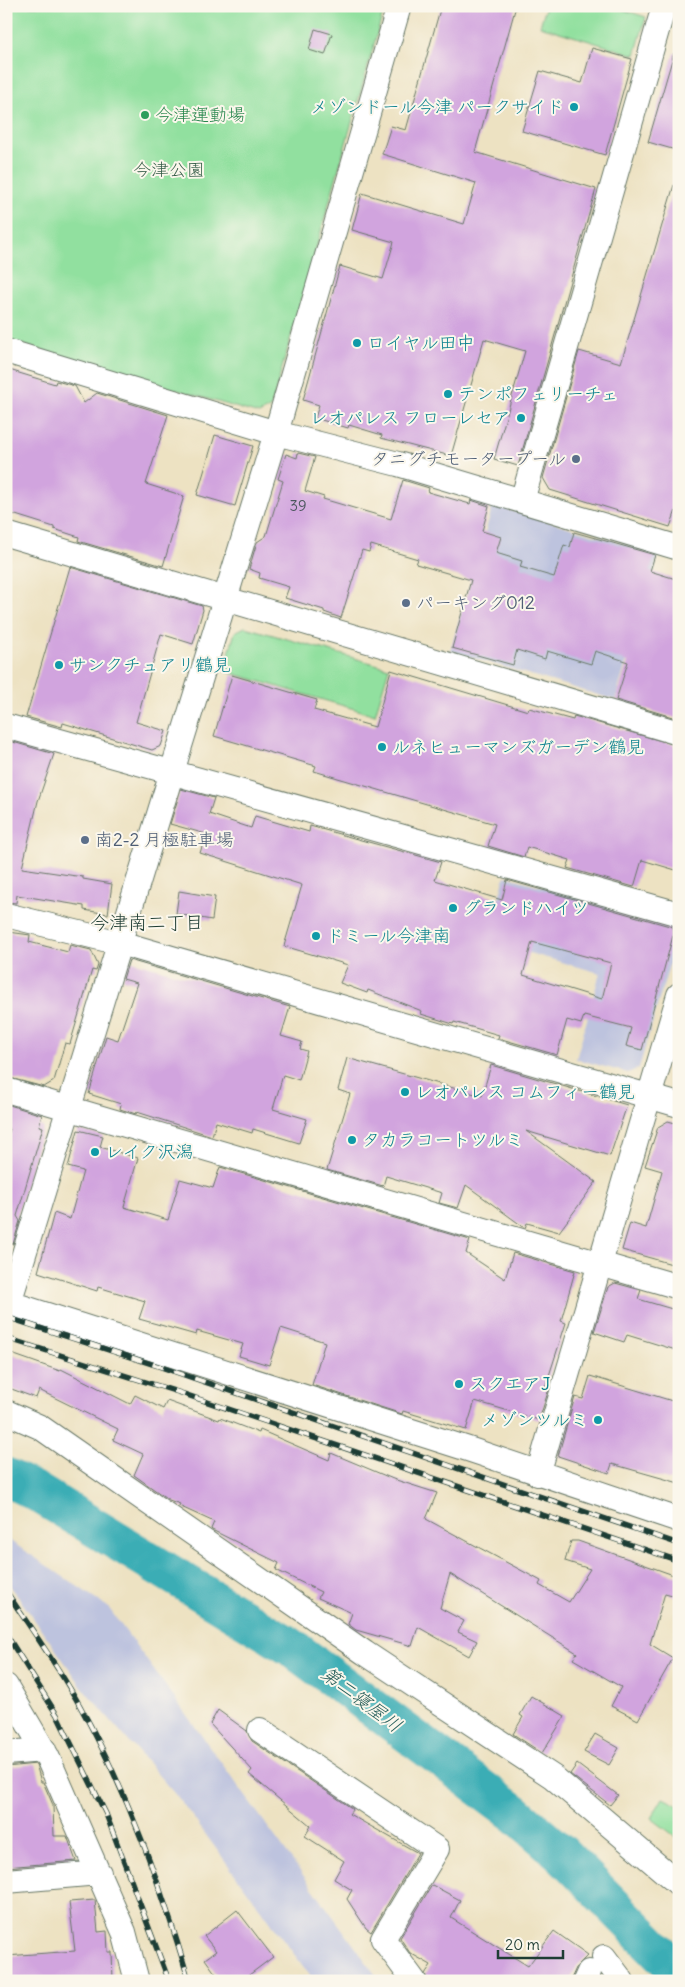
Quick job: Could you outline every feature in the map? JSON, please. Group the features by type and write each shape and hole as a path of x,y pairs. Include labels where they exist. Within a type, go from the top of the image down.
{"street":[{"path":"399,6 276,433 8,1302 459,1446 679,1520"},
{"path":"522,501 664,6"},
{"path":"6,351 276,433 398,464 679,548"},
{"path":"6,534 679,733"},
{"path":"6,726 679,914"},
{"path":"6,915 120,942 679,1105"},
{"path":"538,1474 679,995"},
{"path":"6,1090 679,1287"},
{"path":"6,1412 40,1428 365,1653 553,1777 678,1882"},
{"path":"6,1686 44,1750 99,1873 124,1932 137,1981"},
{"path":"260,1730 438,1849 383,1939 414,1981"},
{"path":"6,1752 44,1750"},
{"path":"6,1881 99,1873"},
{"path":"592,1970 622,1981"}],"shaded area":[{"path":"493,505 659,554 615,700 450,651"},
{"path":"505,876 676,924 678,935 639,1068 628,1073 576,1059 600,973 487,941"},
{"path":"6,1538 108,1607 380,1981 314,1981 180,1800 86,1692 6,1580"}],"green space":[{"name":"今津公園","path":"6,6 385,6 271,407 259,414 6,340"},
{"path":"546,6 611,6 646,17 635,55 540,26"},
{"path":"245,627 389,668 375,715 224,671 235,632"},
{"path":"663,1798 679,1806 679,1839 651,1818"}],"building":[{"path":"441,6 516,6 475,152 596,189 518,466 494,459 525,351 484,339 451,456 381,438 382,435 349,425 348,428 315,418 319,405 303,400 340,266 383,279 394,242 352,230 362,193 464,224 476,183 382,154 391,126 406,130"},
{"path":"315,29 332,34 325,55 309,50"},
{"name":"メゾンドール今津 パークサイド","path":"592,48 632,59 605,155 522,131 540,71 582,83"},
{"path":"674,53 679,54 679,151 648,142"},
{"path":"674,185 679,186 679,502 670,527 550,490 543,478 579,351 621,363"},
{"path":"6,369 55,384 56,381 75,386 84,403 97,393 168,415 146,484 184,496 163,566 78,541 79,537 6,512"},
{"path":"215,435 253,446 235,506 197,495"},
{"path":"298,453 315,457 305,491 324,497 323,499 391,519 403,480 429,488 428,492 470,504 471,500 489,506 482,531 501,537 496,553 522,561 520,567 554,577 564,545 570,547 574,532 655,555 650,571 679,580 679,719 616,700 628,662 595,651 591,664 547,651 545,659 517,650 513,665 452,648 471,580 416,564 418,559 371,545 369,552 362,550 341,618 324,612 324,610 285,598 289,587 259,578 260,573 249,569 257,542 266,536 283,481 278,479 286,454 297,458"},
{"path":"70,567 202,606 203,610 193,644 161,634 136,722 166,731 161,746 152,750 63,723 62,727 26,717"},
{"path":"391,670 528,711 529,708 573,720 574,716 679,746 679,871 642,860 634,887 567,868 570,860 527,847 524,857 488,846 495,824 314,771 316,766 214,736 232,675 317,700 314,710 375,727"},
{"path":"6,740 54,754 38,801 22,868 83,877 83,879 112,884 108,914 84,910 84,906 17,895 16,903 6,902"},
{"path":"181,789 214,798 209,814 251,828 255,816 309,832 310,826 441,862 435,880 502,900 507,880 673,927 674,932 642,1050 626,1046 631,1028 584,1016 581,1024 567,1020 557,1055 498,1038 499,1035 421,1014 422,1011 368,990 367,993 340,983 348,965 284,946 302,885 200,853 206,834 170,824","holes":["532,942 611,963 602,999 523,975"]},
{"path":"179,891 215,897 212,920 176,914"},
{"path":"9,932 30,935 29,942 68,952 70,945 91,950 98,965 96,971 92,970 70,1044 65,1043 54,1081 44,1087 6,1077 6,949"},
{"path":"129,960 290,1007 281,1036 302,1042 300,1049 307,1051 299,1080 283,1075 273,1109 307,1119 299,1143 253,1129 252,1133 216,1122 212,1136 137,1112 136,1114 120,1109 121,1104 89,1094 106,1036 118,1040 137,983 123,979"},
{"path":"347,1058 482,1096 491,1065 627,1105 610,1156 526,1131 596,1182 559,1232 527,1223 525,1228 466,1185 458,1208 439,1203 442,1193 386,1176 383,1186 327,1170 350,1094 338,1090"},
{"path":"6,1104 42,1115 39,1126 43,1127 17,1216 20,1221 13,1244 6,1242 6,1141 10,1129 6,1127"},
{"path":"668,1121 679,1124 679,1266 622,1250 630,1223 646,1228 662,1171 645,1166 658,1127"},
{"path":"78,1130 103,1136 100,1147 138,1158 124,1207 168,1220 180,1179 213,1188 220,1167 470,1240 466,1253 505,1279 513,1253 575,1271 561,1321 566,1323 545,1388 549,1389 539,1420 475,1401 466,1430 403,1411 402,1414 312,1385 325,1342 281,1328 269,1365 239,1356 243,1344 197,1331 196,1335 139,1319 145,1301 98,1287 97,1291 38,1272 54,1213 70,1219 83,1171 68,1167"},
{"path":"615,1283 641,1290 638,1299 679,1311 679,1351 627,1335 624,1342 594,1332 608,1287"},
{"path":"6,1352 60,1371 61,1369 130,1404 135,1395 163,1409 167,1401 259,1433 260,1430 329,1460 331,1453 393,1479 437,1493 426,1519 541,1581 539,1585 569,1602 590,1569 565,1561 571,1541 578,1541 679,1577 679,1597 665,1593 650,1644 673,1658 638,1720 611,1706 621,1687 573,1659 577,1653 450,1574 440,1608 464,1621 458,1632 477,1641 469,1656 418,1627 412,1646 356,1630 348,1624 352,1613 318,1598 321,1592 276,1570 279,1563 212,1530 214,1522 179,1506 180,1504 169,1500 134,1475 143,1454 113,1440 118,1429 39,1390 36,1398 6,1387"},
{"path":"590,1376 679,1403 679,1483 612,1464 609,1473 558,1456 575,1397 583,1399"},
{"path":"531,1696 565,1716 542,1753 513,1734 523,1717 520,1715"},
{"path":"218,1710 247,1731 252,1741 353,1809 349,1814 418,1853 371,1932 366,1928 347,1899 352,1890 334,1879 344,1861 305,1836 311,1826 249,1774 252,1770 210,1724"},
{"path":"595,1734 619,1748 609,1765 584,1752"},
{"path":"36,1764 41,1782 43,1782 53,1805 54,1836 67,1836 76,1861 6,1867 6,1839 8,1839 6,1767"},
{"path":"577,1764 618,1795 610,1805 570,1774"},
{"path":"432,1885 460,1900 451,1918 528,1966 554,1931 588,1955 577,1966 570,1981 428,1981 425,1974 431,1965 410,1953 400,1938"},
{"path":"95,1900 98,1932 107,1931 108,1952 112,1952 113,1981 6,1981 6,1956 75,1951 69,1902"},
{"path":"237,1910 273,1957 241,1981 221,1981 205,1959 216,1951 204,1936"}],"waterway":[{"name":"第二寝屋川","path":"6,1477 36,1492 291,1647 516,1814 562,1854 679,1972"}],"railway":[{"path":"6,1317 158,1366 679,1544"},
{"path":"6,1338 181,1393 679,1561"},
{"path":"6,1591 72,1691 113,1772 155,1875 189,1981"},
{"path":"6,1634 57,1715 106,1814 169,1981"}],"place":[{"name":"メゾンドール今津 パークサイド","path":"574,107"},
{"name":"今津運動場","path":"145,115"},
{"name":"ロイヤル田中","path":"357,343"},
{"name":"テンポフェリーチェ","path":"448,394"},
{"name":"レオパレス フローレセア","path":"521,418"},
{"name":"タニグチモータープール","path":"576,459"},
{"name":"パーキング012","path":"406,603"},
{"name":"サンクチュアリ鶴見","path":"59,665"},
{"name":"ルネヒューマンズガーデン鶴見","path":"382,747"},
{"name":"南2-2 月極駐車場","path":"85,840"},
{"name":"グランドハイツ","path":"453,908"},
{"name":"ドミール今津南","path":"316,936"},
{"name":"レオパレス コムフィー鶴見","path":"405,1092"},
{"name":"タカラコートツルミ","path":"352,1140"},
{"name":"レイク沢潟","path":"95,1152"},
{"name":"スクエアJ","path":"459,1384"},
{"name":"メゾンツルミ","path":"598,1420"}],"district":[{"name":"今津南二丁目","path":"147,922"}]}
